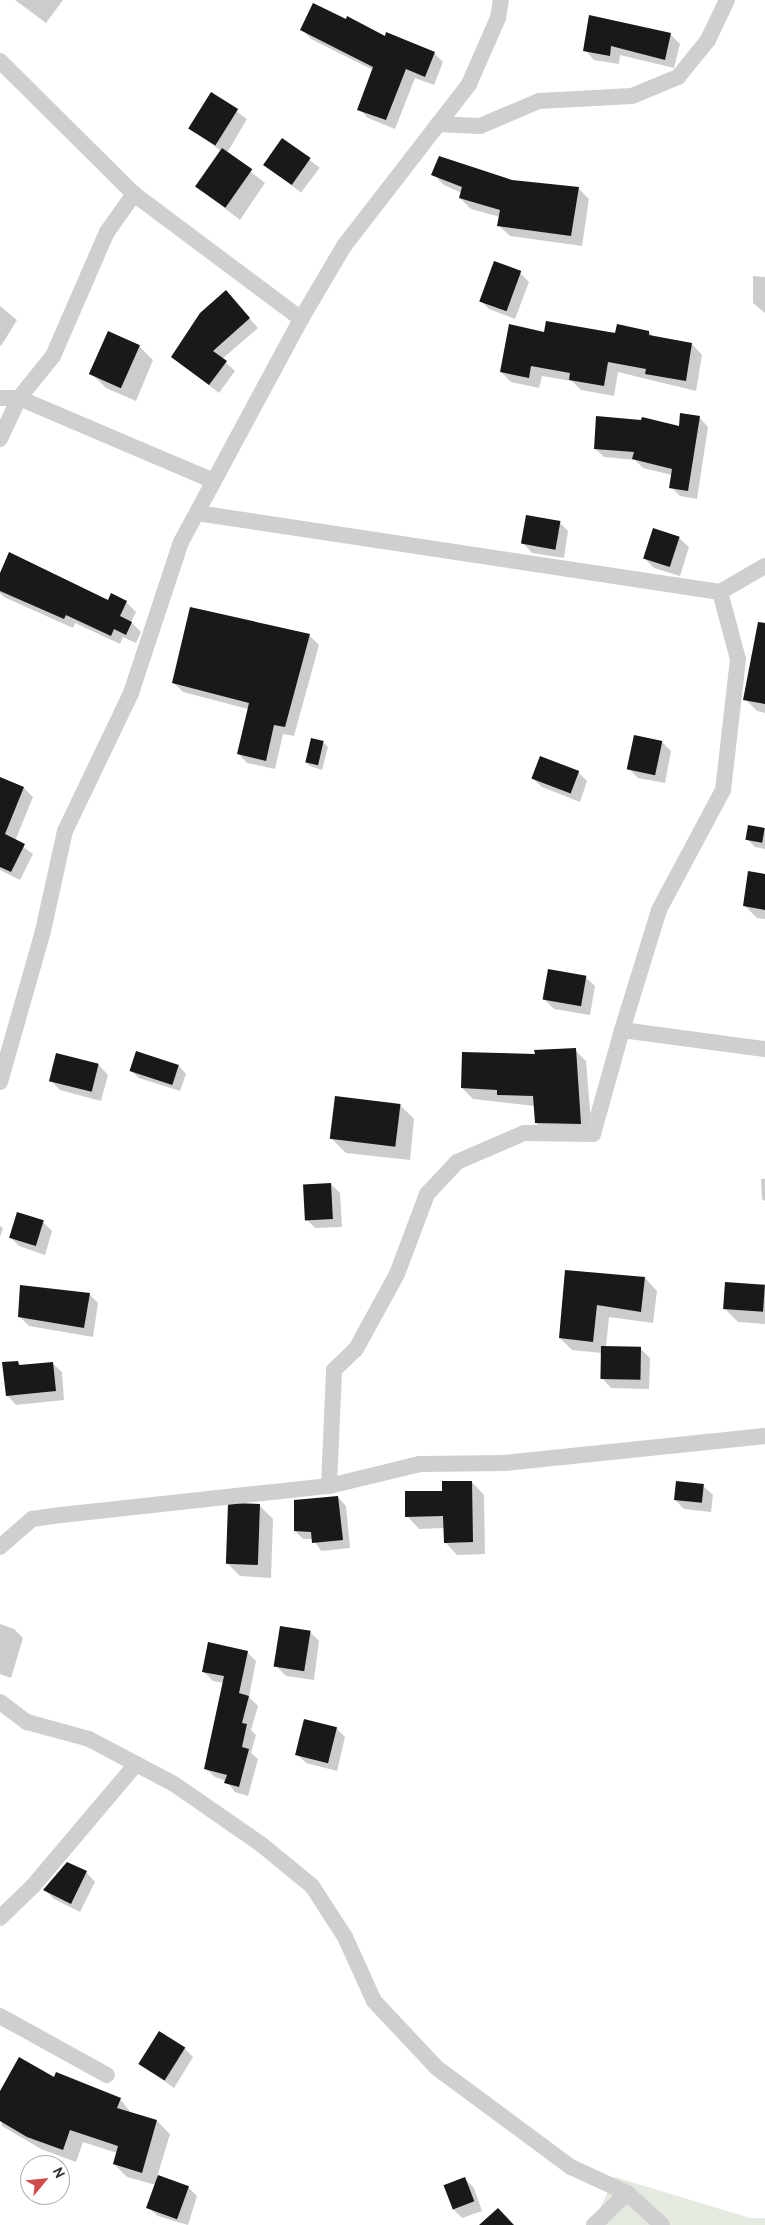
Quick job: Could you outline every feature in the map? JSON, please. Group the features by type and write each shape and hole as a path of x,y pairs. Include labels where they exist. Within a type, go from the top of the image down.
{"street":[{"path":"0,1082 44,931 65,831 131,693 181,542 301,319 344,246 469,84 498,18 501,0"},
{"path":"438,124 480,126 539,101 632,96 678,77 708,40 727,0"},
{"path":"0,61 134,194 301,319"},
{"path":"0,439 18,398 53,356 107,232 134,194"},
{"path":"0,398 18,398 214,481"},
{"path":"197,513 720,592 765,566"},
{"path":"329,1486 334,1370 356,1349 397,1274 427,1194 457,1162 524,1133 593,1134 622,1030 659,910 723,790 738,659 720,592"},
{"path":"622,1030 765,1049"},
{"path":"0,1547 32,1519 329,1486 420,1464 504,1463 765,1436"},
{"path":"0,1702 26,1722 90,1739 174,1784 262,1845 312,1886 345,1937 374,2001 399,2032 437,2068 571,2167 627,2193 662,2225"},
{"path":"0,1918 33,1886 136,1764"},
{"path":"0,2016 107,2075"},
{"path":"594,2225 627,2193"}],"shaded area":[{"path":"615,2177 750,2218 765,2218 765,2225 592,2225"}],"building":[{"path":"313,3 346,19 347,16 385,36 386,32 435,52 425,77 406,69 386,120 357,110 373,67 300,30"},
{"path":"589,15 671,33 665,60 611,46 610,56 583,51"},
{"path":"211,92 238,109 215,145 188,128"},
{"path":"282,138 311,158 292,185 263,165"},
{"path":"222,148 252,169 225,208 195,187"},
{"path":"439,156 512,180 579,187 571,236 497,226 500,210 459,198 462,187 431,175"},
{"path":"494,261 521,271 507,311 479,301"},
{"path":"226,290 250,318 213,351 227,361 209,385 171,357 200,313"},
{"path":"546,321 615,333 617,324 649,331 649,335 692,343 686,381 645,374 646,369 608,362 604,386 569,380 570,373 531,366 529,378 500,372 509,324 544,332"},
{"path":"108,331 140,345 121,388 89,374"},
{"path":"680,413 700,416 688,491 669,488 672,469 632,459 634,452 594,449 596,416 641,420 642,417 679,426"},
{"path":"526,515 560,521 555,550 521,544"},
{"path":"653,528 680,537 670,567 643,558"},
{"path":"9,552 108,600 111,593 127,601 120,616 132,622 126,635 114,629 111,636 66,615 64,619 0,591 0,573"},
{"path":"190,607 310,634 285,727 274,725 266,761 237,754 249,703 172,683"},
{"path":"758,622 765,623 765,704 743,700"},
{"path":"634,735 662,741 655,775 627,769"},
{"path":"311,738 324,741 318,765 305,762"},
{"path":"540,756 579,771 571,793 531,778"},
{"path":"0,777 24,787 5,834 25,844 11,872 0,867"},
{"path":"748,825 765,828 762,843 745,840"},
{"path":"748,871 765,874 765,910 743,906"},
{"path":"548,969 586,976 581,1006 543,1000"},
{"path":"576,1048 581,1124 535,1123 533,1096 497,1095 497,1090 461,1088 462,1052 535,1054 534,1050"},
{"path":"136,1051 179,1065 172,1085 130,1071"},
{"path":"56,1053 99,1064 92,1092 49,1081"},
{"path":"335,1096 401,1104 395,1147 330,1139"},
{"path":"331,1183 333,1219 305,1220 303,1184"},
{"path":"17,1212 44,1220 36,1246 9,1238"},
{"path":"565,1270 645,1277 641,1312 597,1305 593,1342 559,1338"},
{"path":"725,1282 765,1285 763,1312 723,1309"},
{"path":"20,1285 90,1293 84,1328 18,1317"},
{"path":"601,1346 641,1347 640,1380 600,1379"},
{"path":"18,1361 19,1365 53,1362 56,1391 6,1396 2,1362"},
{"path":"442,1481 472,1481 473,1542 444,1543 443,1516 405,1517 405,1491 442,1491"},
{"path":"676,1481 704,1484 702,1503 674,1500"},
{"path":"338,1496 343,1540 312,1543 311,1532 294,1531 294,1500"},
{"path":"228,1503 260,1504 258,1565 226,1564"},
{"path":"280,1626 311,1631 304,1671 274,1666"},
{"path":"208,1642 248,1651 239,1693 249,1696 242,1723 247,1724 242,1747 249,1749 239,1787 224,1783 227,1775 204,1769 224,1676 202,1672"},
{"path":"304,1719 337,1727 328,1763 295,1755"},
{"path":"67,1862 87,1871 71,1904 43,1890"},
{"path":"159,2031 185,2047 165,2081 138,2064"},
{"path":"19,2057 54,2077 56,2072 121,2098 117,2108 157,2120 142,2173 113,2164 118,2146 70,2130 63,2150 27,2137 0,2121 0,2091"},
{"path":"158,2175 189,2186 177,2219 146,2208"},
{"path":"465,2177 474,2201 453,2210 444,2185"},
{"path":"498,2208 514,2225 479,2225"}]}
